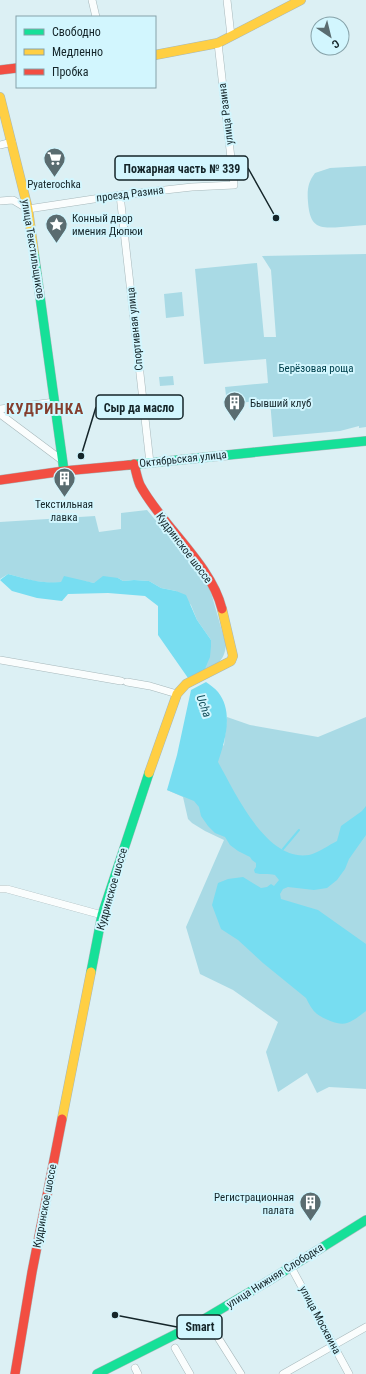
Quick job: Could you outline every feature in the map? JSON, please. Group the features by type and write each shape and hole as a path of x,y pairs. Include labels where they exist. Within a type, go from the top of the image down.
{"street":[{"path":"92,0 96,16"},
{"path":"228,0 232,36"},
{"path":"156,55 218,43 300,0"},
{"name":"улица Разина","path":"218,43 234,185"},
{"path":"0,70 16,68"},
{"name":"улица Текстильщиков","path":"0,97 28,209 64,461 64,471"},
{"path":"0,145 12,142"},
{"name":"проезд Разина","path":"28,209 120,195 192,187 234,185"},
{"name":"Спортивная улица","path":"120,195 150,463"},
{"path":"0,201 13,200 28,209"},
{"path":"0,409 55,402"},
{"path":"0,414 64,461"},
{"name":"Октябрьская улица","path":"0,480 64,471 366,440"},
{"name":"Кудринское шоссе","path":"15,1374 32,1272 102,915 141,795 177,694 186,684 231,661 232,656 221,606 209,578 144,493 139,483 134,464"},
{"path":"0,660 124,681 150,686 177,694"},
{"path":"0,889 7,889 102,915"},
{"name":"улица Нижняя Слободка","path":"97,1374 194,1325 366,1220"},
{"name":"улица Москвина","path":"291,1267 349,1374"},
{"path":"284,1374 366,1327"},
{"path":"212,1328 241,1374"},
{"path":"175,1348 190,1374"}],"green space":[{"path":"366,166 366,225 333,228 321,227 317,225 311,217 308,198 309,183 315,173 330,168"},
{"path":"154,168 156,177 138,181 136,172"},
{"name":"Берёзовая роща","path":"366,254 366,427 359,428 359,426 340,431 273,437 270,400 227,404 225,387 268,383 266,359 204,364 195,269 257,263 264,337 276,337 271,270 262,256"},
{"path":"182,292 184,316 166,318 164,294"},
{"path":"173,376 174,385 160,386 159,377"},
{"path":"147,510 208,582 226,645 222,659 204,671 211,640 197,620 191,605 176,591 161,588 149,581 123,581 118,578 94,583 83,581 52,583 34,581 8,574 0,579 0,522 95,516 99,532 121,529 121,513"},
{"path":"227,717 250,725 318,737 366,717 366,1089 329,1087 317,1093 307,1073 278,1092 266,1052 278,1022 233,990 200,974 186,927 224,840 192,823 188,819 183,797 167,790 224,745"}],"water":[{"path":"8,574 41,582 61,582 64,576 94,583 103,576 118,578 123,581 149,581 161,588 186,595 197,620 211,640 210,657 204,671 188,678 158,635 158,606 145,596 108,593 68,594 62,601 37,598 12,591 0,580"},
{"name":"Ucha","path":"206,682 218,692 226,708 227,727 218,762 233,790 254,822 266,837 279,848 293,854 309,855 316,853 337,841 341,826 362,811 366,806 366,835 349,859 345,869 337,880 327,888 314,890 288,887 283,889 280,894 281,899 318,910 366,944 366,1011 350,1022 340,1024 327,1020 317,1014 312,1009 306,998 263,963 238,940 221,929 212,905 218,883 228,879 243,877 261,888 267,887 271,884 274,886 279,880 275,875 255,873 254,870 256,863 250,857 230,845 225,837 215,833 208,826 201,816 199,807 194,801 167,790 177,755 191,690"}],"waterway":[{"path":"283,849 299,830"}],"traffic: fast":[{"path":"34,253 64,471"},
{"path":"129,465 366,441"},
{"path":"91,972 102,915 149,773"},
{"path":"97,1374 194,1325 366,1220"}],"traffic: slow":[{"path":"156,55 218,43 301,0"},
{"path":"0,97 28,209 34,253"},
{"path":"149,773 177,694 186,684 231,661 233,656 222,609"},
{"path":"62,1119 91,972"}],"traffic: jam":[{"path":"0,70 16,68"},
{"path":"134,464 140,485 149,500 208,576 222,609"},
{"path":"0,480 64,471 129,465"},
{"path":"15,1374 32,1272 62,1119"}],"place":[{"name":"Pyaterochka","path":"54,178"},
{"name":"Пожарная часть № 339","path":"276,218"},
{"name":"Конный двор имения Дюпюи","path":"56,244"},
{"name":"Бывший клуб","path":"234,422"},
{"name":"Сыр да масло","path":"81,456"},
{"name":"Текстильная лавка","path":"64,498"},
{"name":"Регистрационная палата","path":"310,1222"},
{"name":"Smart","path":"115,1315"}],"district":[{"name":"КУДРИНКА","path":"45,409"}]}
